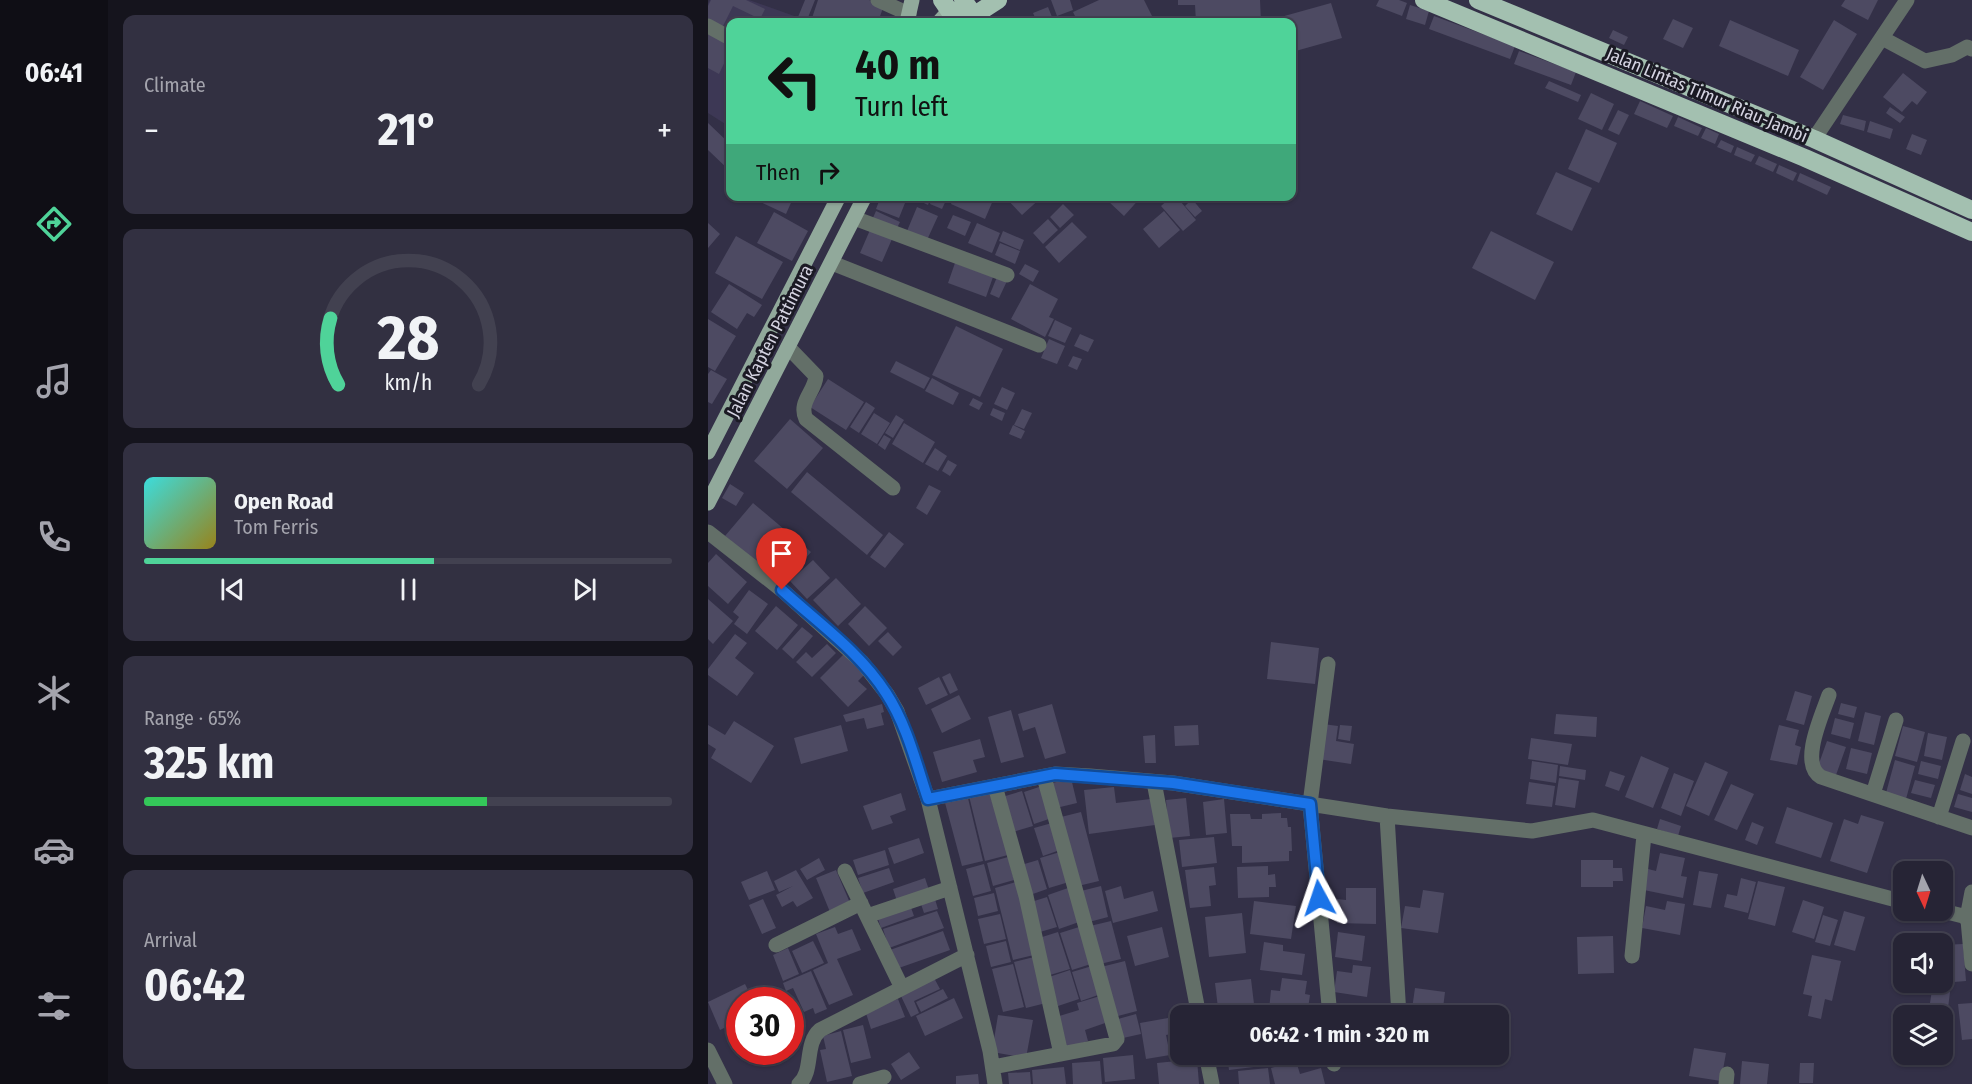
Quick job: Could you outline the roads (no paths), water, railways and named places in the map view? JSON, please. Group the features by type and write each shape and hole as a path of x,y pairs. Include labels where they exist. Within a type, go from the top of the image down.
{"highway":[{"path":"957,10 998,0"},
{"name":"Jalan Lintas Timur Riau-Jambi","path":"1424,0 1805,158 1972,232"},
{"path":"1478,23 1482,2"},
{"name":"Jalan Lintas Timur Riau-Jambi","path":"1482,2 1814,139 1972,210"}],"main road":[{"name":"Jalan Kapten Pattimura","path":"708,452 836,201"},
{"name":"Jalan Kapten Pattimura","path":"708,503 862,201"},
{"path":"753,366 771,382"}],"street":[{"path":"878,0 909,12"},
{"path":"1814,139 1907,0"},
{"path":"708,26 726,36"},
{"path":"1882,38 1926,61 1952,55 1967,47 1972,49"},
{"path":"854,218 1007,275"},
{"path":"832,263 1039,345"},
{"path":"789,347 816,376 814,386 803,405 806,418 893,488"},
{"path":"708,532 782,590 862,662 887,694 901,721 928,799 967,955 995,1084"},
{"path":"1328,664 1310,804 1329,1005"},
{"path":"1829,695 1811,752 1812,768 1815,772 1821,777 1972,828"},
{"path":"1873,794 1896,720"},
{"path":"1939,817 1963,741"},
{"path":"928,799 1055,774 1154,782 1387,816 1532,831 1593,820 1893,899"},
{"path":"993,1068 1113,1044 1118,1036 1044,777"},
{"path":"1154,782 1197,1005"},
{"path":"995,786 1026,896 1061,1054"},
{"path":"1387,816 1398,1005"},
{"path":"1632,956 1644,835"},
{"path":"845,871 902,988"},
{"path":"776,945 864,910 950,888"},
{"path":"1972,892 1966,918 1972,964"},
{"path":"1953,914 1966,918"},
{"path":"799,1084 806,1075 813,1039 820,1030 967,955"},
{"path":"708,1050 725,1084"},
{"path":"809,1054 813,1084"},
{"path":"1208,1065 1212,1084"},
{"path":"860,1084 884,1077"}]}
